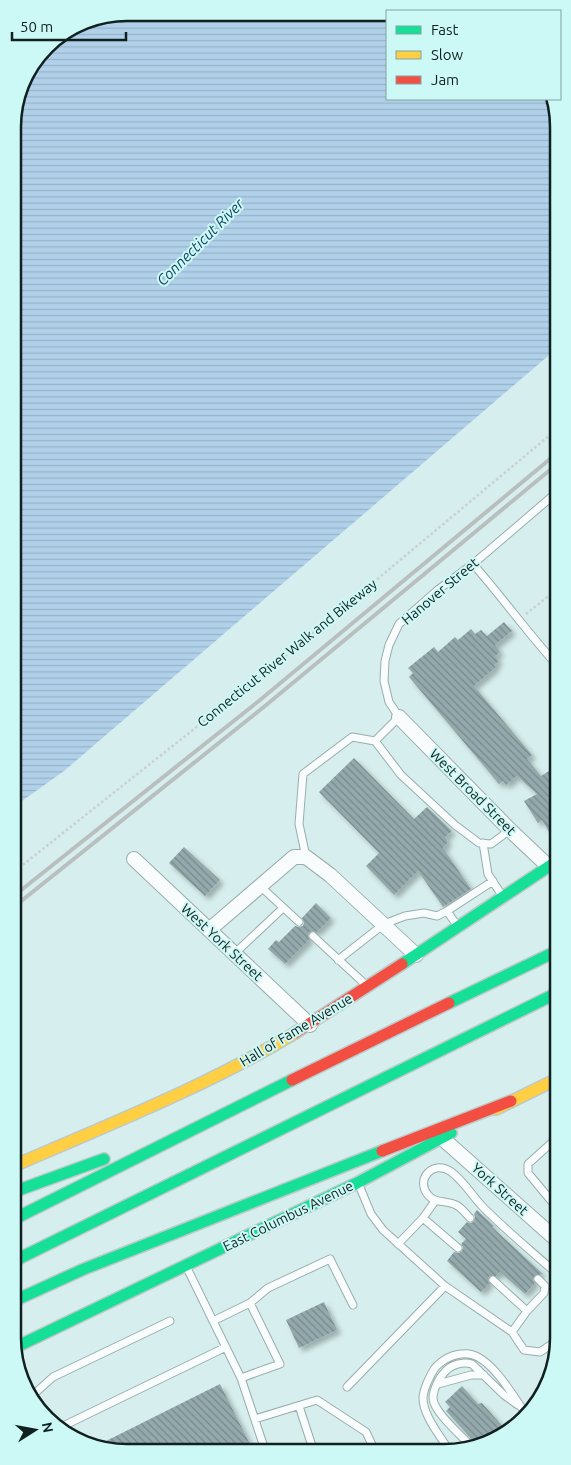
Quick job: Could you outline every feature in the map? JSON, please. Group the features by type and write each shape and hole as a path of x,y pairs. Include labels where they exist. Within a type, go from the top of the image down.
{"main road":[{"name":"Hall of Fame Avenue","path":"21,1163 213,1077 263,1052 310,1025 550,866"},
{"path":"21,1215 207,1121 550,954"},
{"path":"21,1257 249,1143 550,996"},
{"name":"East Columbus Avenue","path":"21,1344 357,1183 550,1082"},
{"path":"21,1298 84,1269 275,1192 511,1102"},
{"path":"21,1189 207,1121"}],"street":[{"name":"West Broad Street","path":"399,717 510,830 550,862"},
{"path":"209,930 294,857 306,857 330,875 416,955"},
{"name":"West York Street","path":"134,859 310,1025"},
{"name":"York Street","path":"442,1138 550,1233"}],"lane":[{"name":"Hanover Street","path":"399,717 389,702 384,681 385,661 389,645 399,624 550,498"},
{"path":"473,564 550,657"},
{"path":"375,741 399,717"},
{"path":"306,857 299,824 302,774 352,737 375,741 401,775 455,825 479,843 491,844 510,830"},
{"path":"483,843 488,874 502,897"},
{"path":"338,960 384,924 405,916 424,913 437,916 493,881"},
{"path":"260,886 298,922"},
{"path":"234,954 283,908"},
{"path":"447,911 458,927"},
{"path":"313,936 368,987"},
{"path":"550,1144 528,1164 528,1173 550,1199"},
{"path":"470,1218 457,1205 435,1201 427,1195 423,1185 428,1171 434,1168 443,1168 450,1171 470,1189 481,1204 550,1268"},
{"path":"357,1183 371,1214 383,1230 445,1286 512,1332 524,1350 540,1352 550,1345"},
{"path":"398,1244 424,1218 435,1201"},
{"path":"424,1218 458,1248"},
{"path":"214,1321 250,1302 268,1288 330,1259 353,1305"},
{"path":"186,1266 242,1378 263,1444"},
{"path":"512,1332 526,1311 544,1293 545,1286 538,1279"},
{"path":"492,1280 526,1311"},
{"path":"347,1387 445,1286"},
{"path":"242,1378 280,1364 250,1302"},
{"path":"36,1392 53,1377 170,1320"},
{"path":"66,1425 226,1347"},
{"path":"445,1444 430,1418 423,1398 423,1392 435,1368 447,1358 458,1354 478,1357 509,1388 522,1410"},
{"path":"467,1441 434,1404 433,1394 448,1368 462,1363 472,1364 522,1410"},
{"path":"438,1384 471,1375 484,1375"},
{"path":"255,1420 317,1400 366,1432 372,1444"},
{"path":"298,1406 311,1444"}],"path":[{"name":"Connecticut River Walk and Bikeway","path":"21,866 266,672 550,435"},
{"path":"519,619 550,595"}],"water":[{"name":"Connecticut River","path":"386,21 386,100 546,100 550,127 550,354 64,771 21,802 21,120 29,87 39,68 57,47 74,35 93,27 113,22"}],"building":[{"path":"504,622 512,631 495,645 500,652 495,656 499,661 494,665 496,667 474,686 532,755 527,759 541,776 550,770 549,832 542,820 538,823 524,801 537,794 517,776 506,785 503,781 499,784 409,677 413,673 408,668 434,647 438,652 455,637 458,640 471,629 475,634 481,630 487,636"},
{"path":"354,758 414,819 427,807 452,831 445,837 448,842 443,848 471,889 443,907 418,871 394,895 366,866 379,853 319,792"},
{"path":"184,847 220,880 205,896 169,863"},
{"path":"316,903 331,918 317,932 309,932 309,940 285,964 268,949 276,940 279,942 295,926 303,926 302,918"},
{"path":"477,1210 494,1226 492,1227 543,1274 534,1276 533,1280 535,1283 525,1294 500,1272 496,1276 489,1276 489,1284 481,1292 447,1261 454,1252 459,1253 462,1251 463,1247 461,1244 466,1239 458,1232 467,1222 471,1223 474,1221 474,1214"},
{"path":"324,1302 337,1330 299,1348 286,1320"},
{"path":"220,1384 250,1444 127,1444 105,1442"},
{"path":"462,1386 478,1404 482,1403 503,1426 491,1433 472,1440 446,1411 450,1407 445,1402"}],"railway":[{"path":"21,890 260,700 550,459"},
{"path":"21,901 265,706 550,470"}],"traffic: fast":[{"path":"402,964 550,866"},
{"path":"449,1003 550,954"},
{"path":"21,1258 550,996"},
{"path":"21,1216 292,1080"},
{"path":"21,1344 357,1183 451,1133"},
{"path":"21,1298 84,1269 382,1151"},
{"path":"21,1189 104,1159"}],"traffic: slow":[{"path":"21,1163 193,1087 295,1033"},
{"path":"496,1109 550,1082"}],"traffic: jam":[{"path":"295,1033 402,964"},
{"path":"292,1080 449,1003"},
{"path":"382,1151 511,1101"}]}
